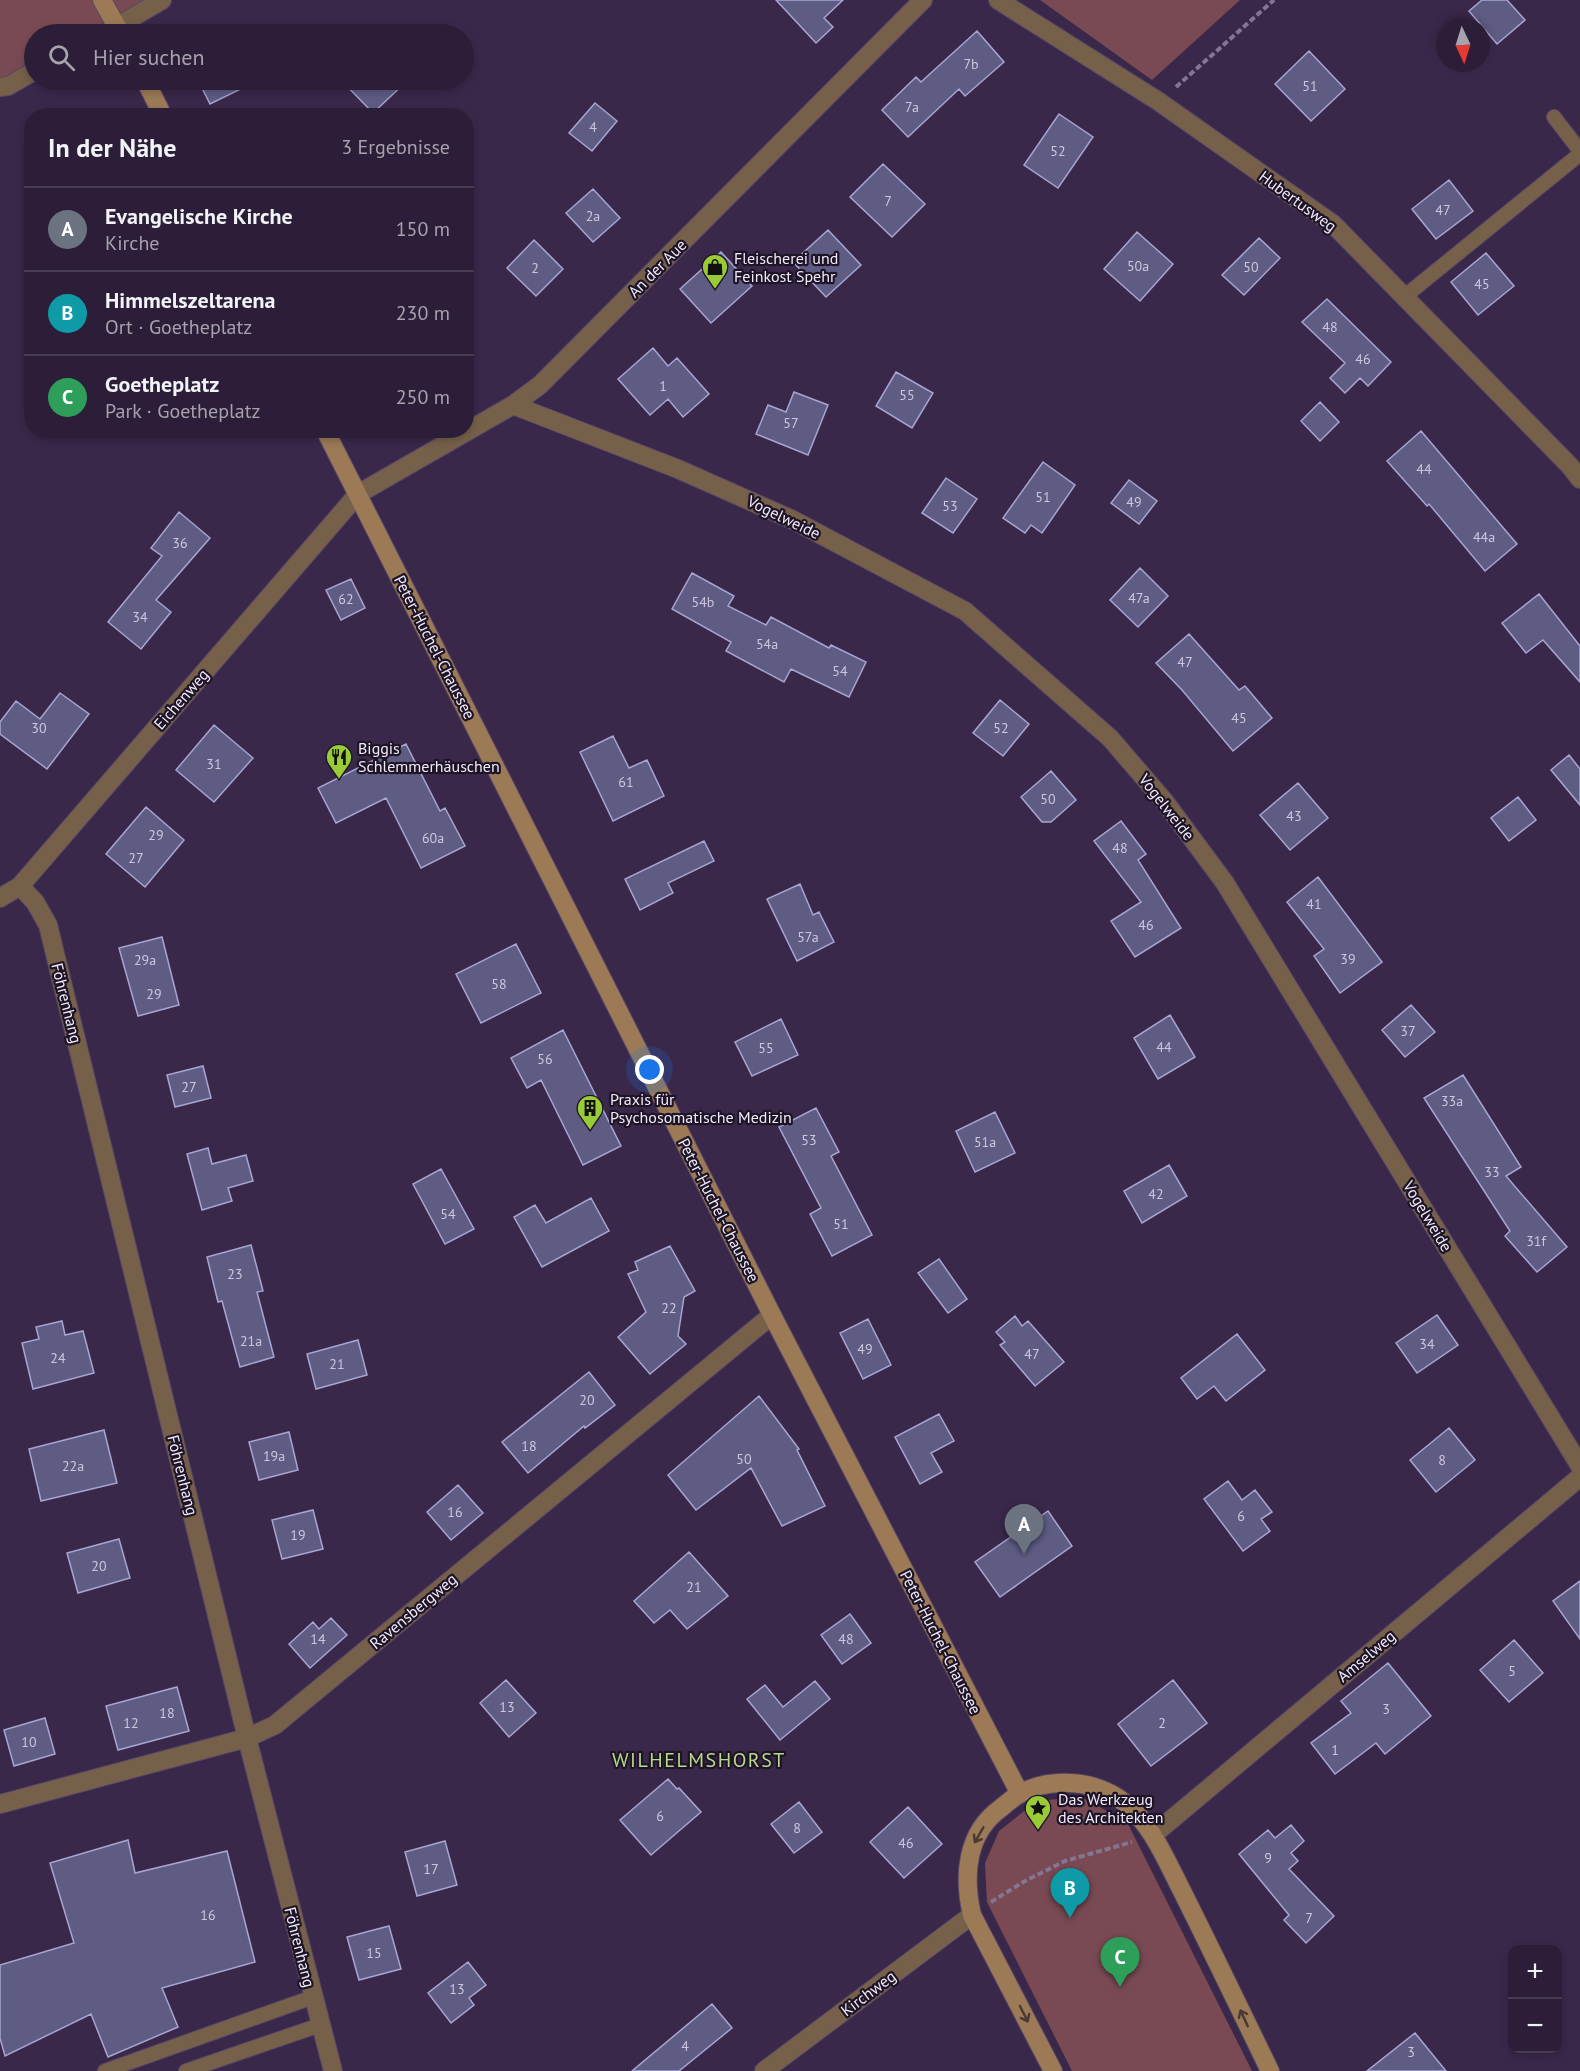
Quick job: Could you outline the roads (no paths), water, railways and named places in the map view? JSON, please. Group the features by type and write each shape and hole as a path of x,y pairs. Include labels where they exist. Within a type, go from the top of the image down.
{"street":[{"path":"102,0 111,24"},
{"path":"126,24 162,0"},
{"name":"An der Aue","path":"474,427 513,405 540,385 923,0"},
{"name":"Hubertusweg","path":"998,0 1158,101 1333,224 1570,466 1580,479"},
{"path":"0,87 8,86 24,77"},
{"path":"150,90 160,108"},
{"name":"Vogelweide","path":"513,405 678,469 793,520 965,611 1110,738 1165,802 1225,883 1580,1466"},
{"name":"Peter-Huchel-Chaussee","path":"330,438 772,1315 1020,1794"},
{"name":"An der Aue","path":"358,494 456,438"},
{"name":"Eichenweg","path":"0,898 21,886 358,494"},
{"name":"Föhrenhang","path":"21,886 35,902 48,925 248,1738 333,2071"},
{"name":"Ravensbergweg","path":"0,1804 248,1738 275,1725 772,1315"},
{"name":"Amselweg","path":"1153,1835 1580,1477"},
{"path":"1053,2071 972,1915 967,1890 968,1862 977,1836 995,1812 1020,1794 1046,1784 1075,1783 1103,1790 1127,1804 1153,1835 1222,1970 1270,2071"},
{"name":"Kirchweg","path":"764,2071 972,1915"}],"lane":[{"path":"1404,297 1580,153 1554,117"},
{"path":"105,2071 313,1997"},
{"path":"186,2071 320,2025"}],"place":[{"name":"Fleischerei und Feinkost Spehr","path":"715,290"},
{"name":"Biggis Schlemmerhäuschen","path":"339,780"},
{"name":"Praxis für Psychosomatische Medizin","path":"590,1131"},
{"name":"Evangelische Kirche","path":"1024,1554"},
{"name":"Das Werkzeug des Architekten","path":"1038,1831"},
{"name":"Himmelszeltarena","path":"1070,1918"},
{"name":"Goetheplatz","path":"1120,1987"}],"district":[{"name":"WILHELMSHORST","path":"699,1760"}]}
